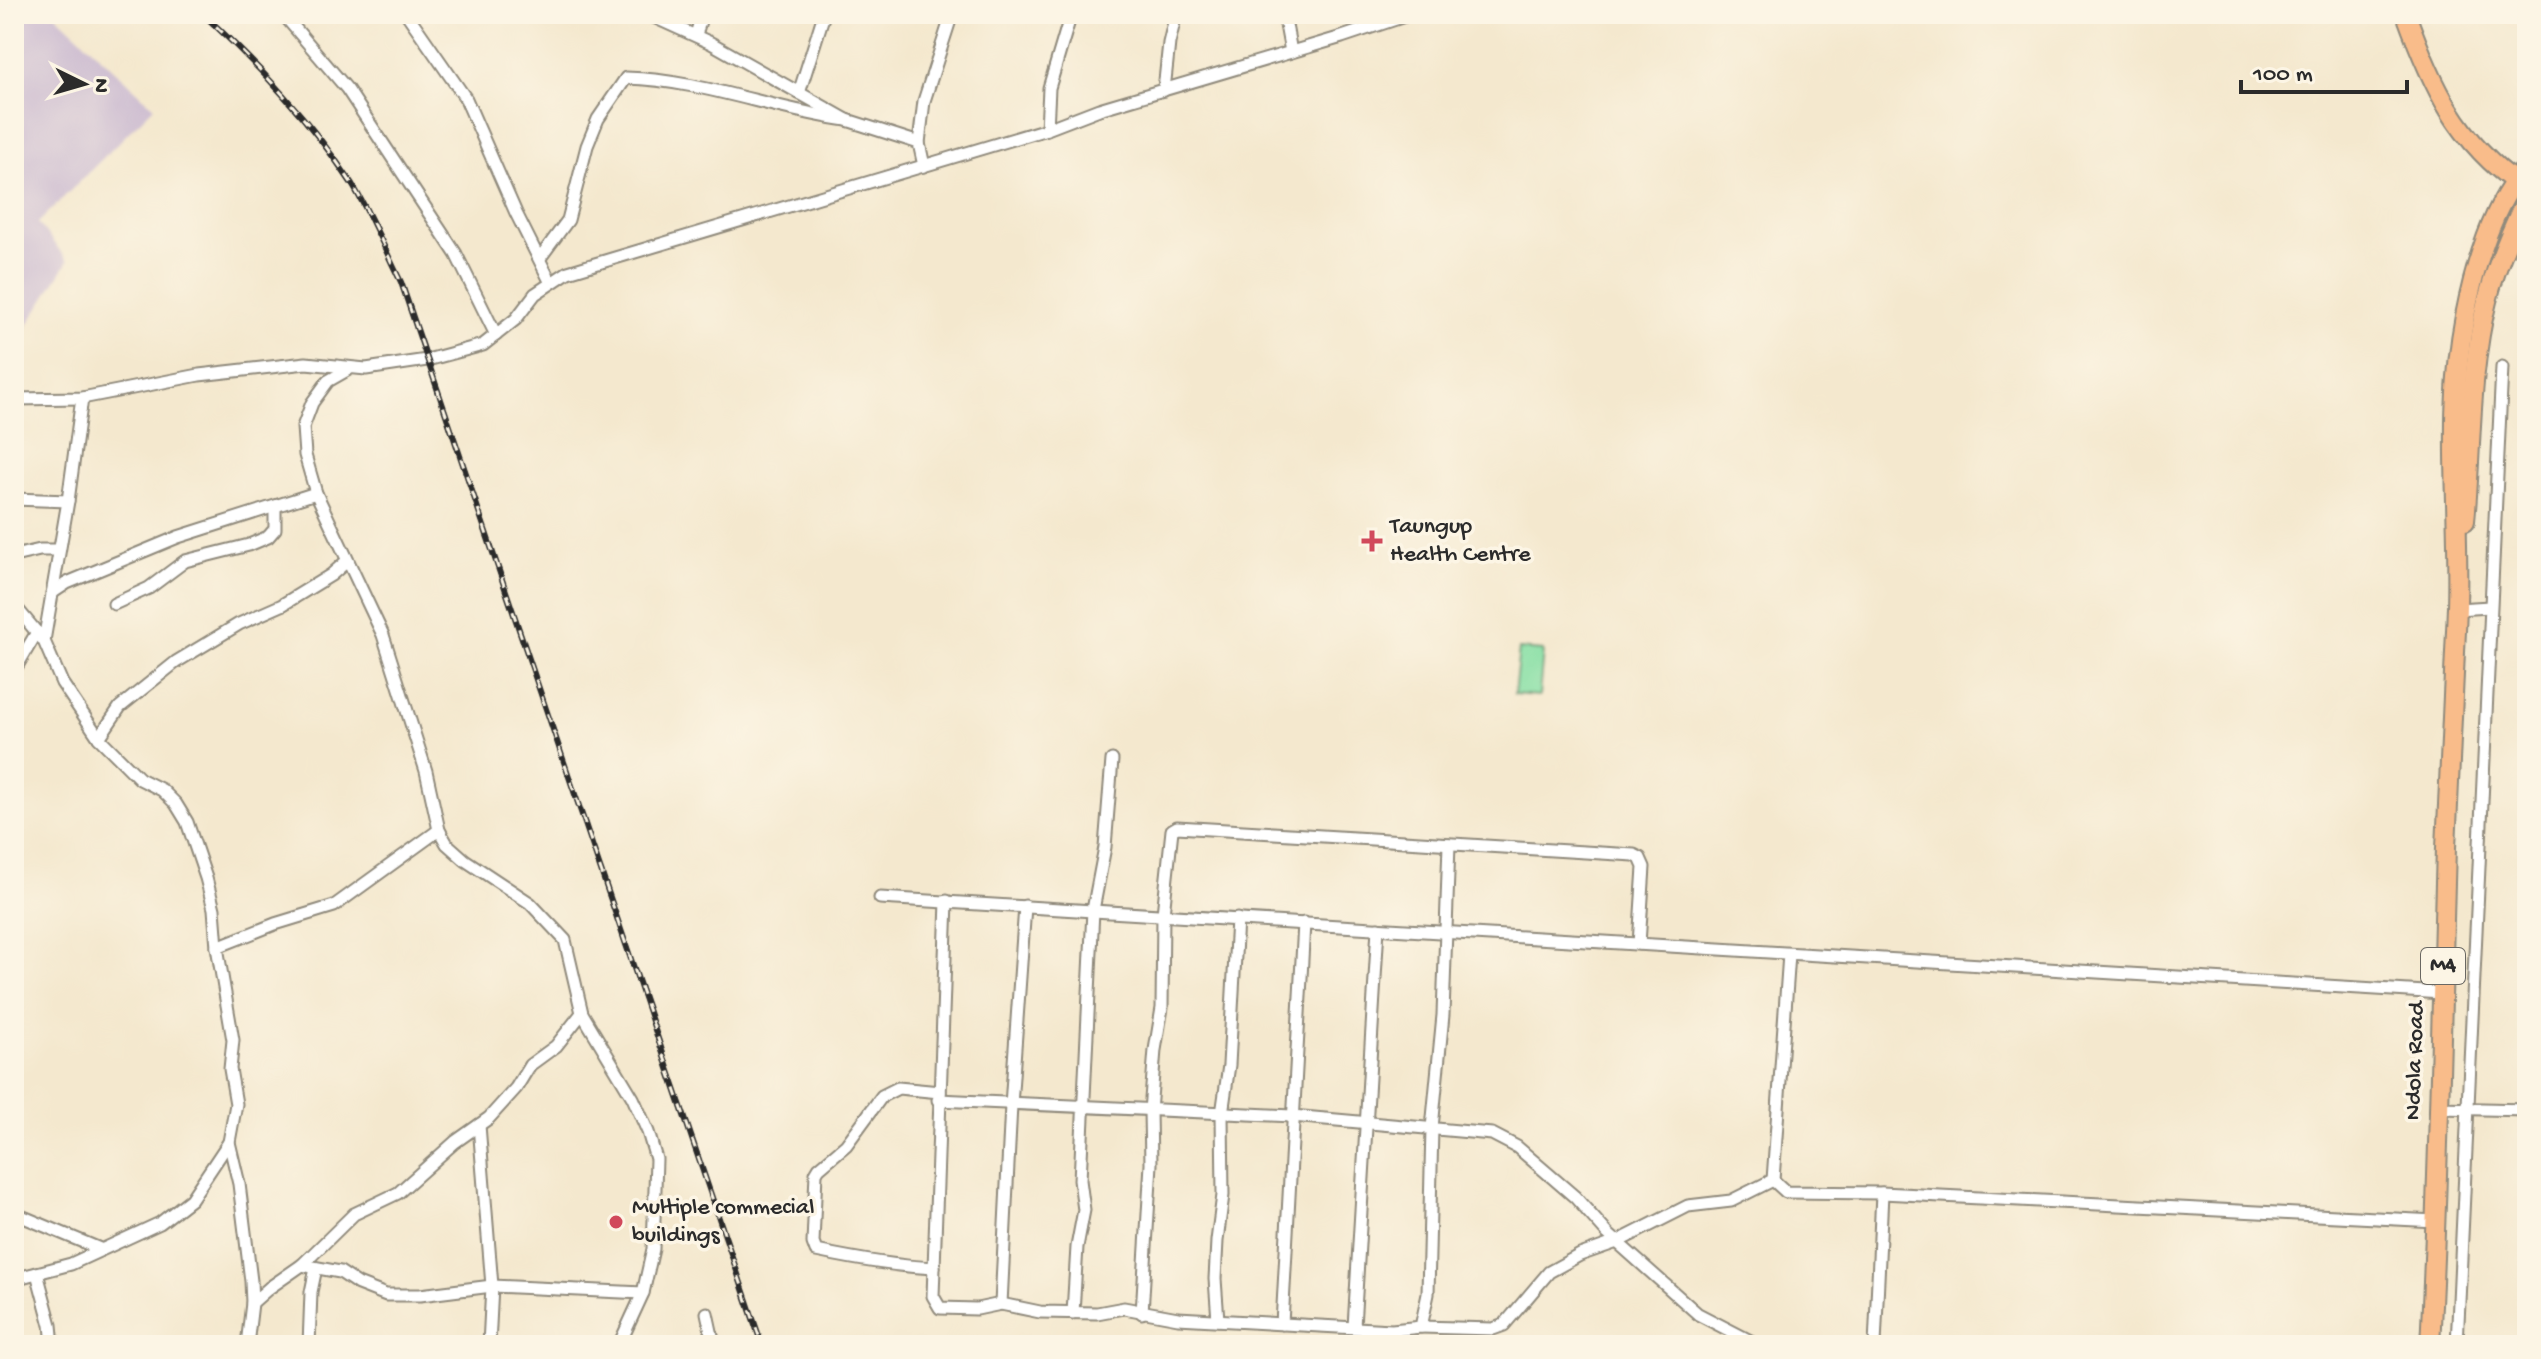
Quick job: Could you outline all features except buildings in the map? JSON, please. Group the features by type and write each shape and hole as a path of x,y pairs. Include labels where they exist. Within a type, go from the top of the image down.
{"main road":[{"name":"M4","path":"2406,14 2421,57 2453,119 2480,152 2523,179 2495,219 2479,262 2465,316 2455,380 2457,587"},
{"name":"M4","path":"2457,587 2474,386 2484,313 2495,275 2527,198"},
{"name":"Ndola Road","path":"2430,1345 2457,587"}],"street":[{"path":"283,14 347,89 456,254 496,335"},
{"path":"407,14 466,99 550,281"},
{"path":"647,14 696,35 847,120"},
{"path":"696,35 702,14"},
{"path":"799,93 824,14"},
{"path":"924,166 919,143 924,101 952,14"},
{"path":"1047,129 1049,88 1071,14"},
{"path":"1164,90 1176,14"},
{"path":"1284,14 1291,52"},
{"path":"14,399 82,398 199,375 306,363 349,369 385,368 483,345 516,319 535,294 550,281 568,272 1047,129 1099,109 1411,14"},
{"path":"540,258 568,220 587,146 598,119 626,78 714,89 785,109 847,120 919,143"},
{"path":"2457,1345 2502,367"},
{"path":"349,369 328,381 312,403 303,427 305,455 316,493 383,635 426,771 439,830 447,844 465,860 530,903 565,940 582,1013 633,1098 656,1159 653,1249 643,1293 619,1345"},
{"path":"14,671 40,636 52,593 82,398"},
{"path":"52,593 67,583 178,537 316,493"},
{"path":"14,499 68,501"},
{"path":"114,604 149,588 185,561 219,554 268,537 275,529 275,507"},
{"path":"14,556 40,550 59,550"},
{"path":"99,738 120,707 176,662 239,624 282,605 331,575 347,561"},
{"path":"14,605 40,636 62,683 99,738 140,779 162,790 176,804 187,822 210,893 233,1040 230,1069 236,1104 229,1142 191,1199 180,1209 160,1223 71,1264 14,1279"},
{"path":"2457,609 2490,607"},
{"path":"1073,1313 1077,1247 1084,1210 1080,1180 1093,910 1105,847 1112,760"},
{"path":"1142,1313 1151,1164 1150,1111 1162,1008 1163,914 1170,836 1177,827 1634,855 1640,858 1644,867 1639,944"},
{"path":"217,947 275,924 334,906 439,830"},
{"path":"1421,1327 1428,1294 1432,1128 1443,1015 1449,844"},
{"path":"880,898 2442,993"},
{"path":"947,901 933,1296 940,1308 977,1309 1001,1304 1040,1312 1073,1313 1124,1308 1142,1313 1282,1324 1392,1330 1421,1327 1493,1329 1504,1325 1549,1272 1580,1255 1617,1242 1688,1206 1731,1201 1773,1180"},
{"path":"1001,1304 1025,906"},
{"path":"1218,1320 1215,1279 1223,1195 1222,1114 1229,1065 1237,919"},
{"path":"1282,1324 1304,923"},
{"path":"1354,1327 1378,928"},
{"path":"1773,1180 1789,954"},
{"path":"252,1303 302,1265 354,1214 398,1193 455,1142 479,1125 509,1096 530,1065 556,1046 582,1013"},
{"path":"934,1268 893,1264 813,1248 816,1173 846,1145 882,1096 898,1088 1011,1105 1365,1121 1492,1134 1503,1138 1575,1197 1617,1242 1698,1314 1712,1324 1758,1345"},
{"path":"2439,1108 2527,1110"},
{"path":"479,1125 492,1286 489,1345"},
{"path":"229,1142 239,1184 252,1303 247,1345"},
{"path":"1773,1180 1786,1192 1882,1193 2436,1221"},
{"path":"1875,1345 1882,1193"},
{"path":"14,1213 100,1249"},
{"path":"302,1265 340,1272 358,1284 386,1295 420,1295 492,1286 643,1293"},
{"path":"309,1345 311,1292 316,1268"},
{"path":"37,1273 53,1345"},
{"path":"707,1313 714,1345"}],"shaded area":[{"path":"14,14 55,14 154,107 38,223 68,261 14,347"}],"green space":[{"path":"1519,649 1543,651 1539,696 1514,694"}],"railway":[{"path":"203,14 283,94 336,160 365,208 401,282 762,1345"}],"place":[{"name":"Taungup Health Centre","path":"1372,541"},
{"name":"Multiple commecial buildings","path":"616,1222"}]}
